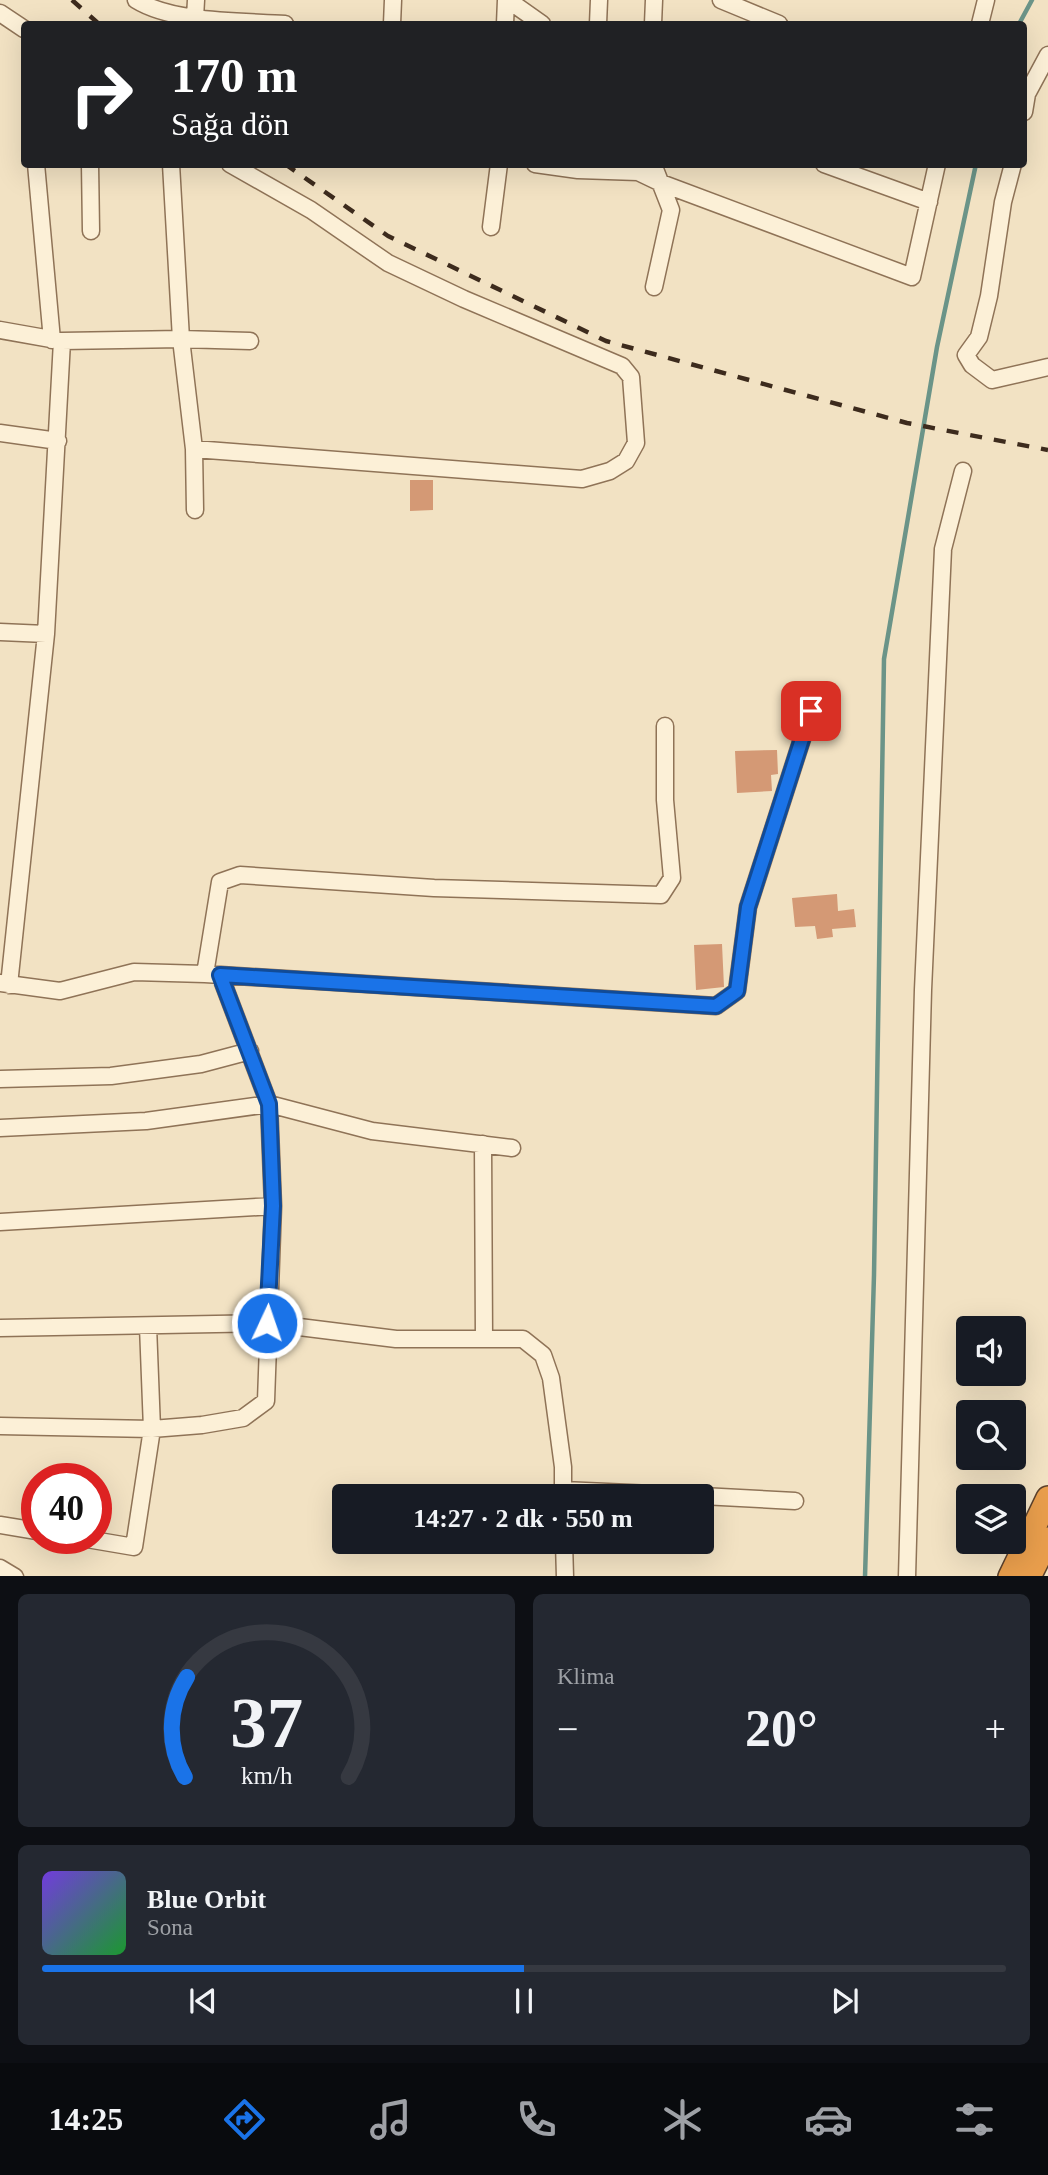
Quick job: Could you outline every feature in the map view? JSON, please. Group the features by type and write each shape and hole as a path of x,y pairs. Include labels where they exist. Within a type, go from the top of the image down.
{"highway":[{"path":"1010,1576 1048,1498"},
{"path":"1030,1576 1048,1539"}],"street":[{"path":"136,0 145,5 195,18 240,21"},
{"path":"195,18 196,0"},
{"path":"392,21 393,0"},
{"path":"505,21 507,0 538,21"},
{"path":"598,21 600,0"},
{"path":"653,21 654,0"},
{"path":"722,0 772,21"},
{"path":"981,21 986,0"},
{"path":"0,13 21,27"},
{"path":"1027,94 1048,55"},
{"path":"36,168 57,340 58,441 46,634 5,984 60,990 134,972 213,974 716,1006 737,991 748,907 811,711"},
{"path":"90,168 91,231"},
{"path":"171,168 181,339 194,449 195,510"},
{"path":"194,449 582,479 610,471 626,461 636,443 631,377 622,366 464,299 388,262 311,210 237,168"},
{"path":"491,227 498,168"},
{"path":"590,168 638,172 661,183 912,276 936,168"},
{"path":"654,286 671,210 655,168"},
{"path":"835,168 929,202"},
{"path":"1012,168 1003,202 989,296 979,337 966,355 972,365 992,380 1048,367"},
{"path":"0,330 57,340 250,341"},
{"path":"0,433 58,441"},
{"path":"907,1576 923,990 943,549 963,471"},
{"path":"0,632 46,634"},
{"path":"0,1426 152,1429 202,1425 243,1418 266,1401 273,1206 269,1104 250,1051 213,974 220,882 240,875 435,888 661,895 672,878 665,800 665,726"},
{"path":"0,1079 111,1076 201,1064 250,1051"},
{"path":"0,1128 145,1121 269,1104 372,1131 512,1148"},
{"path":"483,1144 484,1339"},
{"path":"0,1222 273,1206"},
{"path":"0,1328 267,1323 396,1339 523,1339 543,1354 551,1378 563,1484"},
{"path":"112,1543 134,1547 152,1429 149,1326"},
{"path":"714,1497 795,1501"},
{"path":"0,1525 21,1528"},
{"path":"564,1554 565,1576"}],"building":[{"path":"410,480 433,480 433,510 410,511"},
{"path":"777,750 778,774 771,775 772,791 737,793 735,751"},
{"path":"837,894 838,911 854,909 856,927 832,929 833,937 817,939 815,926 795,927 792,898"},
{"path":"722,944 724,987 696,990 694,945"}],"waterway":[{"path":"1021,21 1032,0"},
{"path":"865,1576 874,1275 884,659 937,347 975,168"}],"railway":[{"path":"72,0 96,21"},
{"path":"291,168 388,236 606,341 907,423 1048,450"}],"route":[{"path":"267,1323 273,1206 269,1104 220,975 716,1006 737,991 748,907 811,711"}]}
